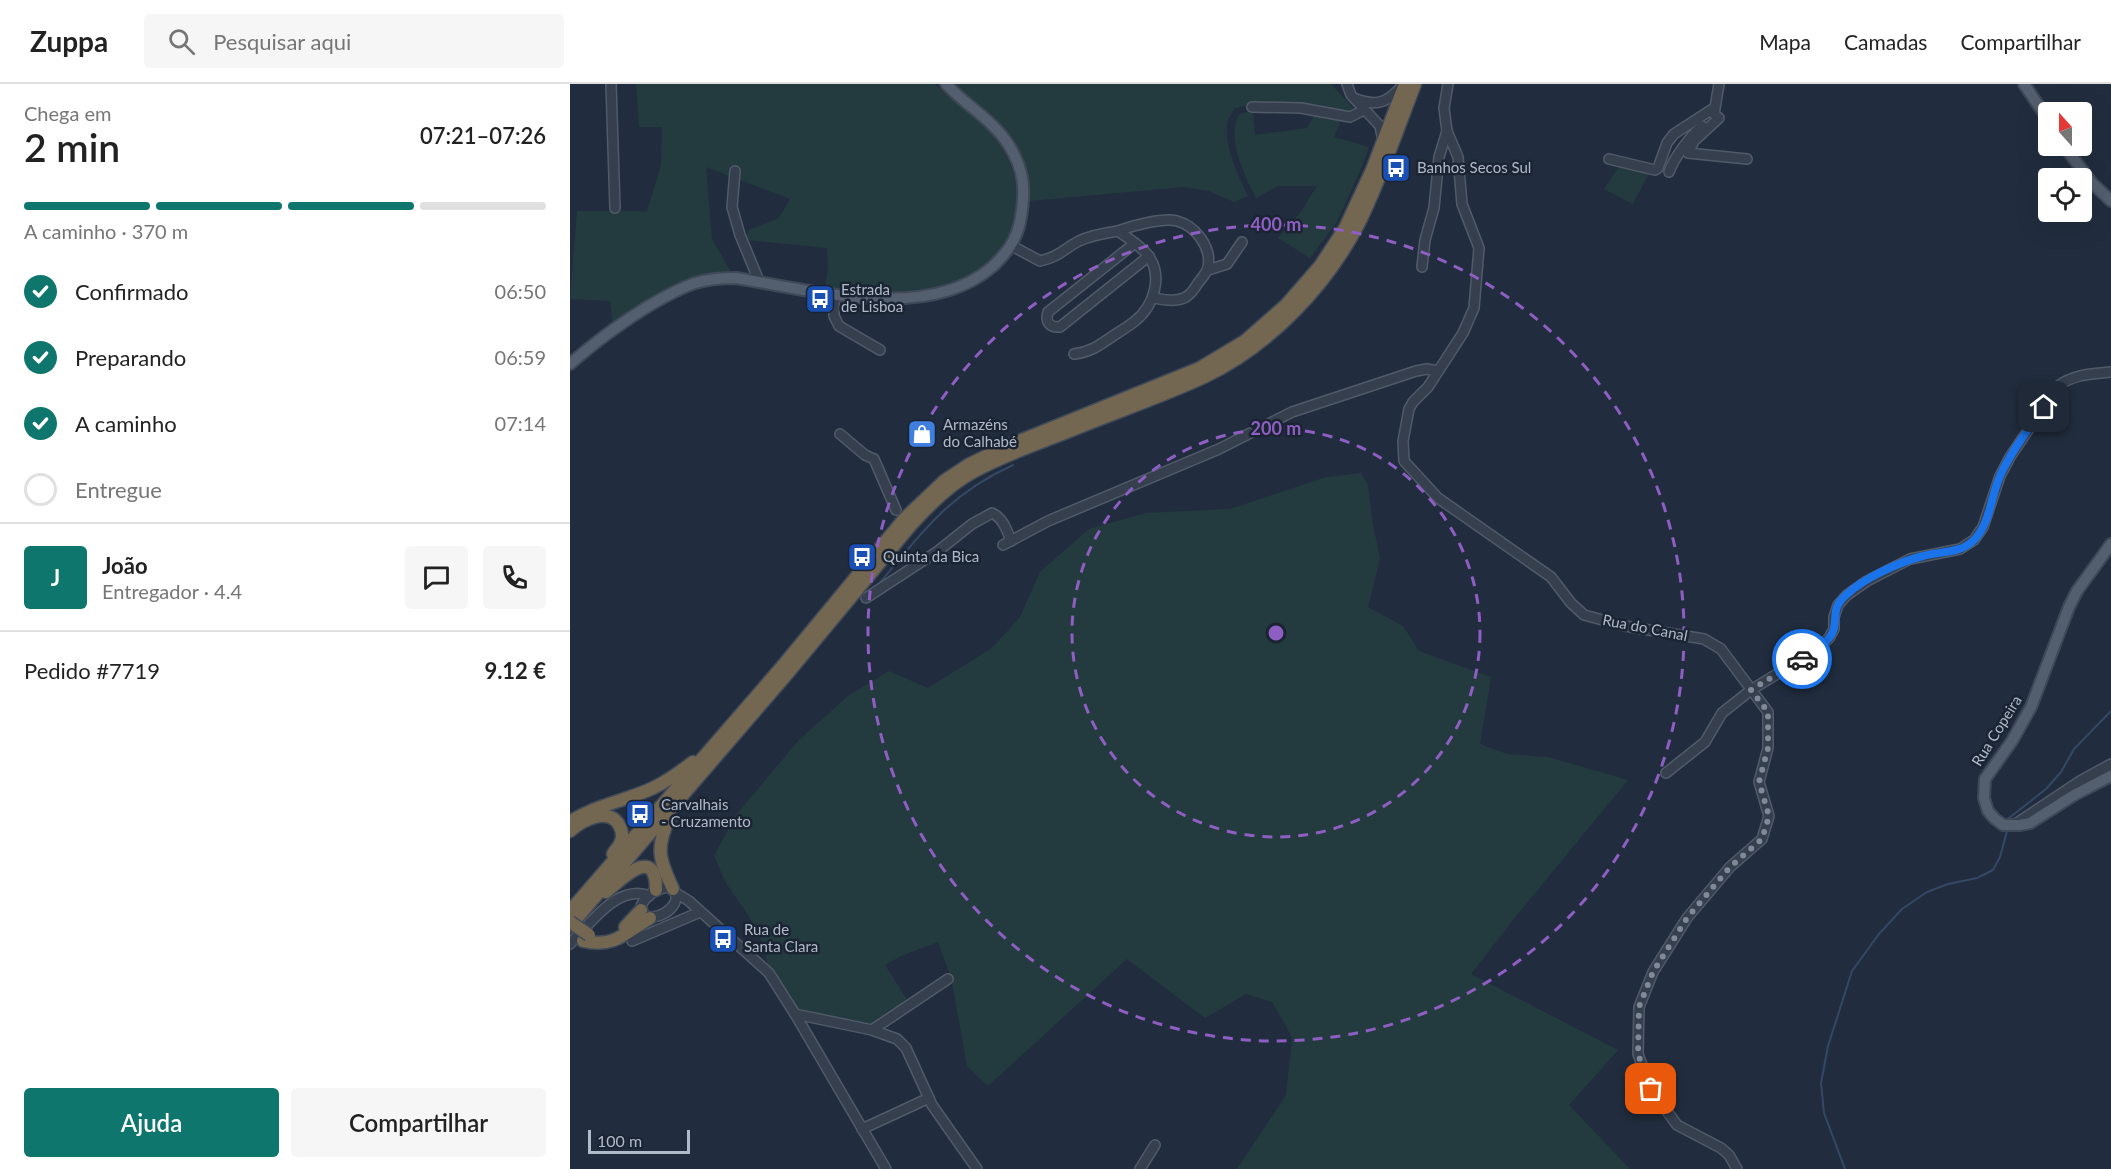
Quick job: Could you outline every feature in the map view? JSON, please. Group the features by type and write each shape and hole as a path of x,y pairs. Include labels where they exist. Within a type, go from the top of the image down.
{"highway":[{"path":"570,911 780,669 904,519 944,481 968,465 1007,446 1200,368 1245,341 1286,305 1320,266 1345,228 1405,84"},
{"path":"586,938 570,924 677,803 928,506 972,472 1204,377 1251,349 1293,312 1328,272 1358,224 1415,84"},
{"path":"570,822 594,809 652,789 669,780 709,751"},
{"path":"674,891 661,862 659,846 662,834 677,803"},
{"path":"570,831 588,819 600,816 609,816 616,821 620,827 621,841 606,870"},
{"path":"584,909 632,871 642,867 648,867 653,871 652,893"},
{"path":"570,932 586,938 616,933 644,912"}],"main road":[{"path":"570,364 614,329 697,282 722,278 759,281 834,294 884,298 946,292 982,275 1012,246 1018,229 1024,191 1016,159 997,128 946,84"},
{"path":"2024,84 2038,105"},
{"path":"2072,156 2092,183 2111,201"},
{"name":"Rua Copeira","path":"2014,825 2003,825 1988,811 1984,798 1985,779 2012,741 2031,707 2077,591 2111,544"},
{"path":"2014,825 2030,823 2073,795 2111,776"}],"street":[{"path":"611,84 615,208"},
{"path":"1347,84 1351,95 1380,126 1383,141"},
{"path":"1356,99 1375,103 1386,100 1405,84"},
{"name":"Rua do Canal","path":"1448,84 1444,108 1447,131 1458,157 1462,204 1479,248 1474,308 1463,333 1408,410 1403,441 1404,461 1438,498 1551,577 1571,603 1584,615 1625,626 1704,639 1721,649 1768,712 1768,748 1759,782 1769,816 1762,839 1730,867 1687,918 1653,972 1639,1007 1638,1054 1651,1089 1677,1125 1721,1148 1729,1155 1737,1169"},
{"path":"1669,172 1689,137 1714,111 1719,84"},
{"path":"1252,107 1301,108 1350,117 1364,110"},
{"path":"1609,159 1655,170 1658,168 1667,143 1674,134 1714,111"},
{"path":"1714,111 1719,118 1694,141 1688,153 1747,159"},
{"path":"1422,267 1425,240 1434,208 1440,157 1447,131"},
{"path":"735,171 732,207 740,235 759,281"},
{"path":"1012,246 1040,261 1055,257 1079,241 1096,235 1175,220 1186,224 1204,242 1209,262 1208,270 1186,297 1176,300 1154,298"},
{"path":"1074,354 1089,352 1136,321 1154,298 1156,284 1149,256 1118,231"},
{"path":"1208,270 1227,264 1242,242"},
{"path":"1135,243 1048,312 1046,318 1048,324 1060,327 1149,256"},
{"path":"834,294 834,316 838,326 880,350"},
{"path":"866,598 938,551 988,514 994,513 1005,525 1007,543 1048,521 1219,449 1292,412 1416,370 1438,371"},
{"path":"1666,773 1705,742 1722,714 1751,690 1819,648 1834,629 1834,617 1838,605 1847,595 1867,581 1910,560 1960,549 1974,540 1983,527 2000,476 2010,457 2058,386 2077,376 2111,372"},
{"path":"840,434 874,459 896,510"},
{"path":"2014,825 2080,781 2111,764"},
{"path":"570,944 612,902 624,895 634,892 652,893 668,887 685,897 769,973 886,1169"},
{"path":"624,895 633,898 644,912 656,917 672,908 677,899 674,891"},
{"path":"644,912 652,893"},
{"path":"672,908 698,910"},
{"path":"632,941 698,910"},
{"path":"872,1030 948,979"},
{"path":"795,1014 872,1030 897,1039 906,1047 929,1098 977,1169"},
{"path":"862,1129 929,1098"},
{"path":"1140,1169 1155,1145"}],"green space":[{"path":"636,84 935,84 988,129 1006,155 1017,190 1015,217 1009,237 988,263 951,284 910,292 825,288 828,268 827,248 748,240 746,236 749,230 779,218 790,199 706,167 712,239 731,272 696,278 613,326 610,301 570,299 577,211 647,211 661,165 662,127 639,127"},
{"path":"954,84 1331,84 1353,108 1349,114 1306,106 1278,104 1235,108 1227,123 1228,144 1248,196 1234,202 1209,191 1183,187 1029,201 1027,170 1014,141 996,119"},
{"path":"1253,111 1255,135 1307,128 1315,114 1342,118 1334,137 1369,147 1337,222 1310,258 1278,238 1300,213 1317,186 1278,186 1256,198 1238,156 1234,134 1239,114"},
{"path":"1621,164 1649,173 1633,204 1604,189"},
{"path":"1361,473 1368,485 1380,558 1368,607 1403,626 1419,651 1491,677 1480,744 1507,754 1548,757 1628,780 1471,974 1618,1050 1569,1105 1630,1169 1237,1169 1286,1095 1292,1037 1272,1002 1246,994 1205,1018 1127,959 988,1086 967,1066 951,977 938,942 901,956 885,965 908,1001 868,1028 815,1017 815,1011 795,1014 769,973 764,946 750,918 726,883 714,856 736,815 799,740 848,696 889,671 928,688 992,648 1020,617 1040,572 1089,529 1146,513 1230,509 1326,477"}],"waterway":[{"path":"879,584 938,516 971,489 1013,465"},
{"path":"2009,818 2046,789 2061,772 2074,749 2111,711"},
{"path":"1845,1169 1824,1113 1821,1083 1828,1046 1852,971 1879,934 1902,909 1927,892 1948,884 1977,878 1993,870 2000,857 2007,831"}],"way so far":[{"path":"1651,1089 1638,1054 1639,1007 1653,972 1687,918 1730,867 1762,839 1769,816 1759,782 1768,748 1768,712 1751,690 1802,659"}],"place":[{"name":"Banhos Secos Sul","path":"1396,168"},
{"name":"Estrada de Lisboa","path":"820,299"},
{"name":"Armazéns do Calhabé","path":"922,434"},
{"name":"Quinta da Bica","path":"862,557"},
{"name":"Carvalhais - Cruzamento","path":"640,814"},
{"name":"Rua de Santa Clara","path":"723,939"}],"route":[{"path":"1802,659 1819,648 1828,638 1834,629 1834,617 1838,605 1847,595 1867,581 1910,560 1926,555 1951,552 1974,540 1983,527 2000,476 2044,407"}]}
